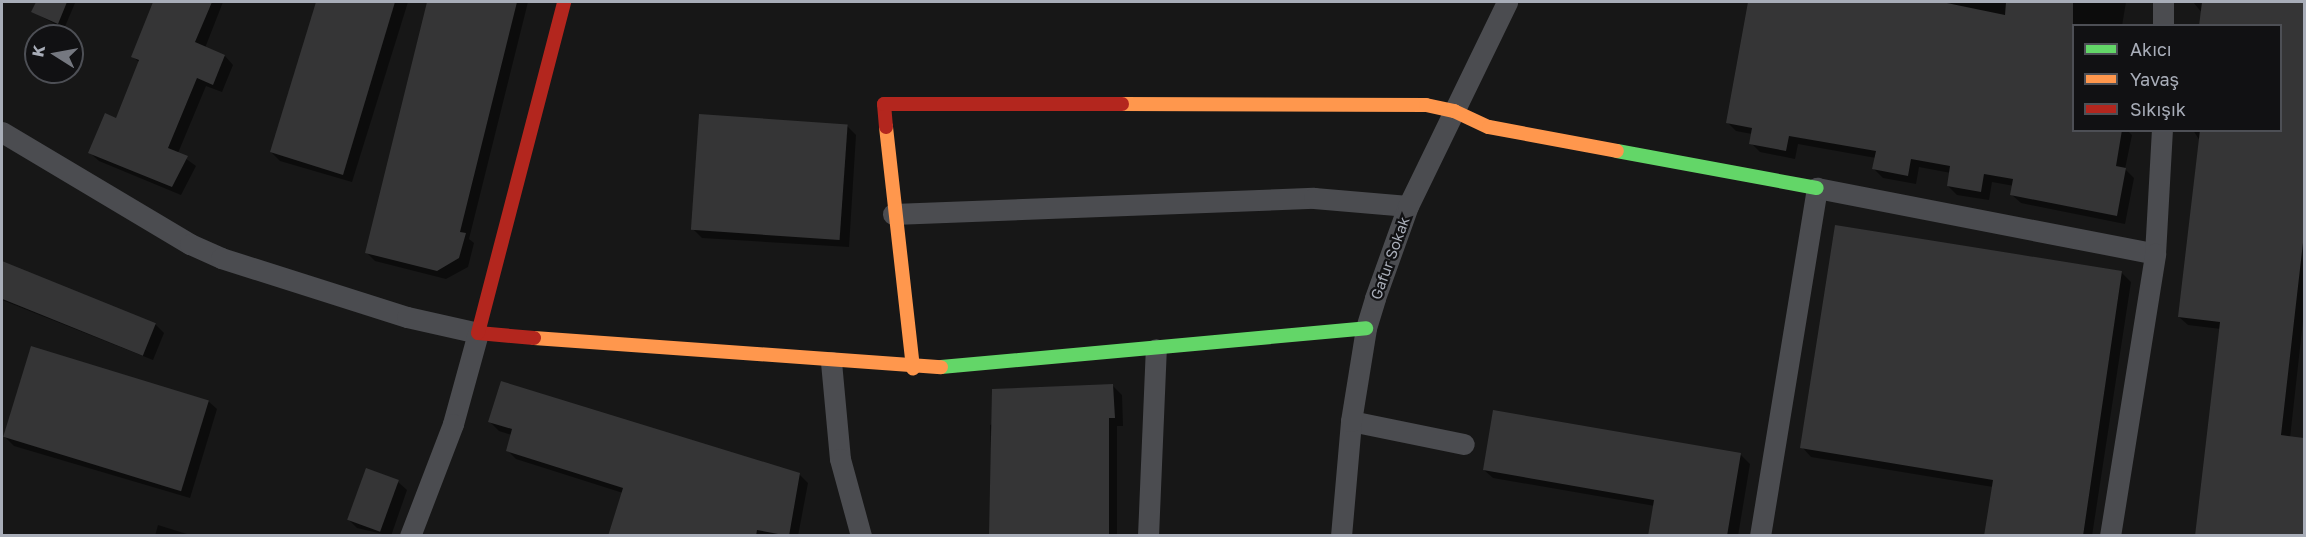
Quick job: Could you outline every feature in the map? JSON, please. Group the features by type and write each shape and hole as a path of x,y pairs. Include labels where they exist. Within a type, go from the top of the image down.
{"street":[{"path":"410,536 443,454 478,333 564,2"},
{"name":"Gafur Sokak","path":"1341,536 1351,421 1366,328 1408,206 1507,2"},
{"path":"2163,2 2163,24"},
{"path":"913,368 892,214 884,104 1394,102 1454,111 1489,127 2156,254"},
{"path":"2,132 190,244 220,258 396,314 478,333 913,368 960,368 1366,328"},
{"path":"2110,536 2156,254 2162,132"},
{"path":"1760,536 1817,188"},
{"path":"892,214 1314,198 1408,206"},
{"path":"1148,536 1156,349"},
{"path":"831,362 840,459 861,536"},
{"path":"1351,421 1464,444"}],"building":[{"path":"36,2 67,2 58,24 31,12"},
{"path":"153,2 212,2 195,42 225,55 213,85 197,78 168,148 188,156 172,187 88,153 105,113 116,118 139,60 131,57"},
{"path":"316,2 395,2 343,175 270,152"},
{"path":"427,2 517,2 460,232 466,233 459,258 437,271 365,253"},
{"path":"1748,2 1942,2 2005,15 2006,2 2073,2 2072,132 2122,132 2116,166 2126,168 2117,216 2010,195 2013,179 1984,174 1981,192 1947,186 1950,166 1911,159 1908,176 1872,169 1876,151 1789,136 1786,151 1749,144 1752,128 1726,123"},
{"path":"2202,2 2304,2 2304,234 2281,435 2304,438 2304,536 2195,536 2220,322 2178,317 2200,132 2282,132 2282,24 2199,24"},
{"path":"699,114 848,124 840,240 691,230"},
{"path":"1835,225 2122,271 2083,536 1984,536 1993,480 1800,448"},
{"path":"2,261 156,323 143,356 2,299"},
{"path":"31,346 209,400 181,491 3,437"},
{"path":"501,381 800,473 789,536 757,530 756,536 608,536 623,488 506,451 512,429 488,422"},
{"path":"1113,384 1115,418 1109,418 1109,536 989,536 992,389"},
{"path":"1493,410 1741,453 1727,536 1648,536 1654,500 1483,470"},
{"path":"366,468 399,480 380,532 347,520"}],"traffic: fast":[{"path":"1617,151 1817,188"},
{"path":"941,367 1366,328"}],"traffic: slow":[{"path":"1122,104 1426,105 1454,111 1489,127 1617,151"},
{"path":"886,127 913,368"},
{"path":"534,338 941,367"}],"traffic: jam":[{"path":"534,338 478,333 564,2"},
{"path":"886,127 884,104 1122,104"}]}
